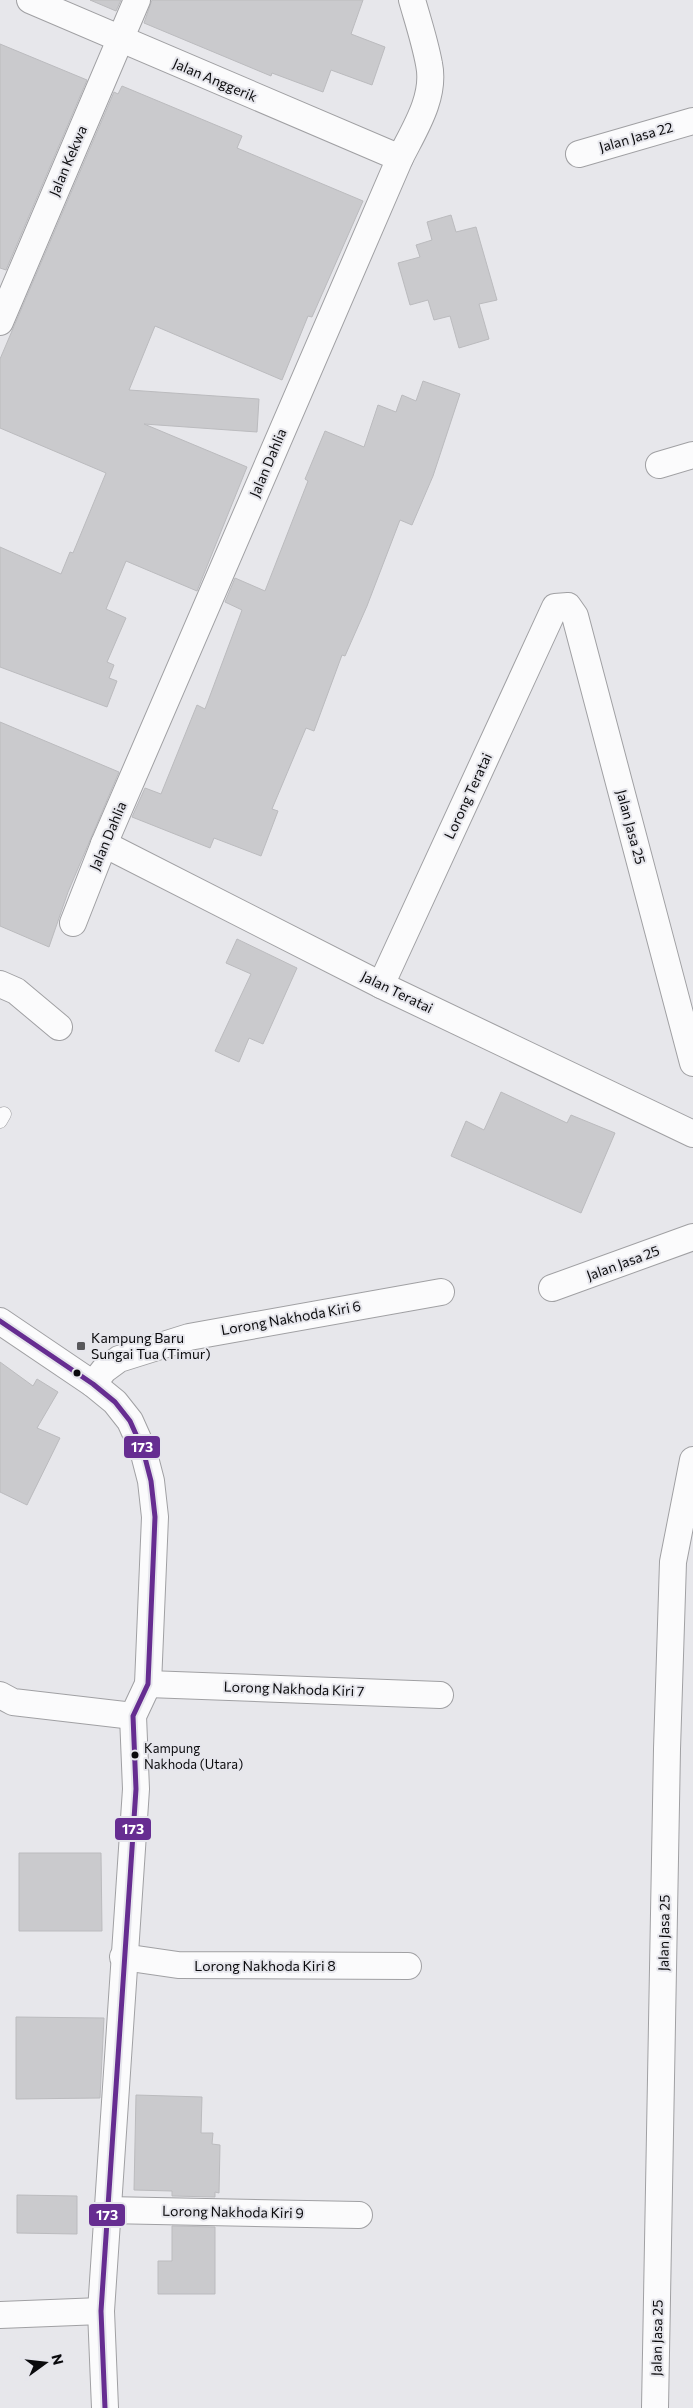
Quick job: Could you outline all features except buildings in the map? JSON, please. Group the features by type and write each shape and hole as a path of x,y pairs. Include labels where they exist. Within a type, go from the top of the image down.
{"street":[{"name":"Jalan Anggerik","path":"30,0 400,158"},
{"name":"Jalan Kekwa","path":"0,322 137,0"},
{"name":"Jalan Dahlia","path":"73,923 104,844 400,158 420,118 428,93 430,66 412,0"},
{"name":"Jalan Jasa 22","path":"579,154 693,121"},
{"path":"659,465 693,455"},
{"name":"Jalan Jasa 25","path":"555,607 568,606 575,616 693,1063"},
{"name":"Lorong Teratai","path":"380,985 555,607"},
{"name":"Jalan Teratai","path":"104,844 380,985 693,1134"},
{"path":"0,984 16,991 59,1027"},
{"name":"Jalan Jasa 25","path":"552,1288 693,1237"},
{"name":"Lorong Nakhoda Kiri 6","path":"93,1384 104,1370 119,1359 188,1337 441,1292"},
{"path":"0,1321 93,1384 115,1402 130,1421 143,1450 151,1481 155,1517 148,1684 133,1716 136,1789 106,2210 101,2311 105,2408"},
{"name":"Jalan Jasa 25","path":"656,2408 667,1750 673,1562 693,1460"},
{"name":"Lorong Nakhoda Kiri 7","path":"148,1684 440,1695"},
{"path":"0,1695 13,1702 133,1716"},
{"name":"Lorong Nakhoda Kiri 8","path":"123,1958 178,1965 408,1966"},
{"name":"Lorong Nakhoda Kiri 9","path":"106,2210 360,2215"},
{"path":"0,2315 101,2311"}],"transit line":[{"name":"173","path":"0,1321 93,1384 115,1402 130,1421 143,1450 151,1481 155,1517 148,1684 133,1716 136,1789 101,2311 105,2408"}],"place":[{"name":"Kampung Baru Sungai Tua (Timur)","path":"81,1346"},
{"name":"Kampung Nakhoda (Utara)","path":"135,1755"}]}
